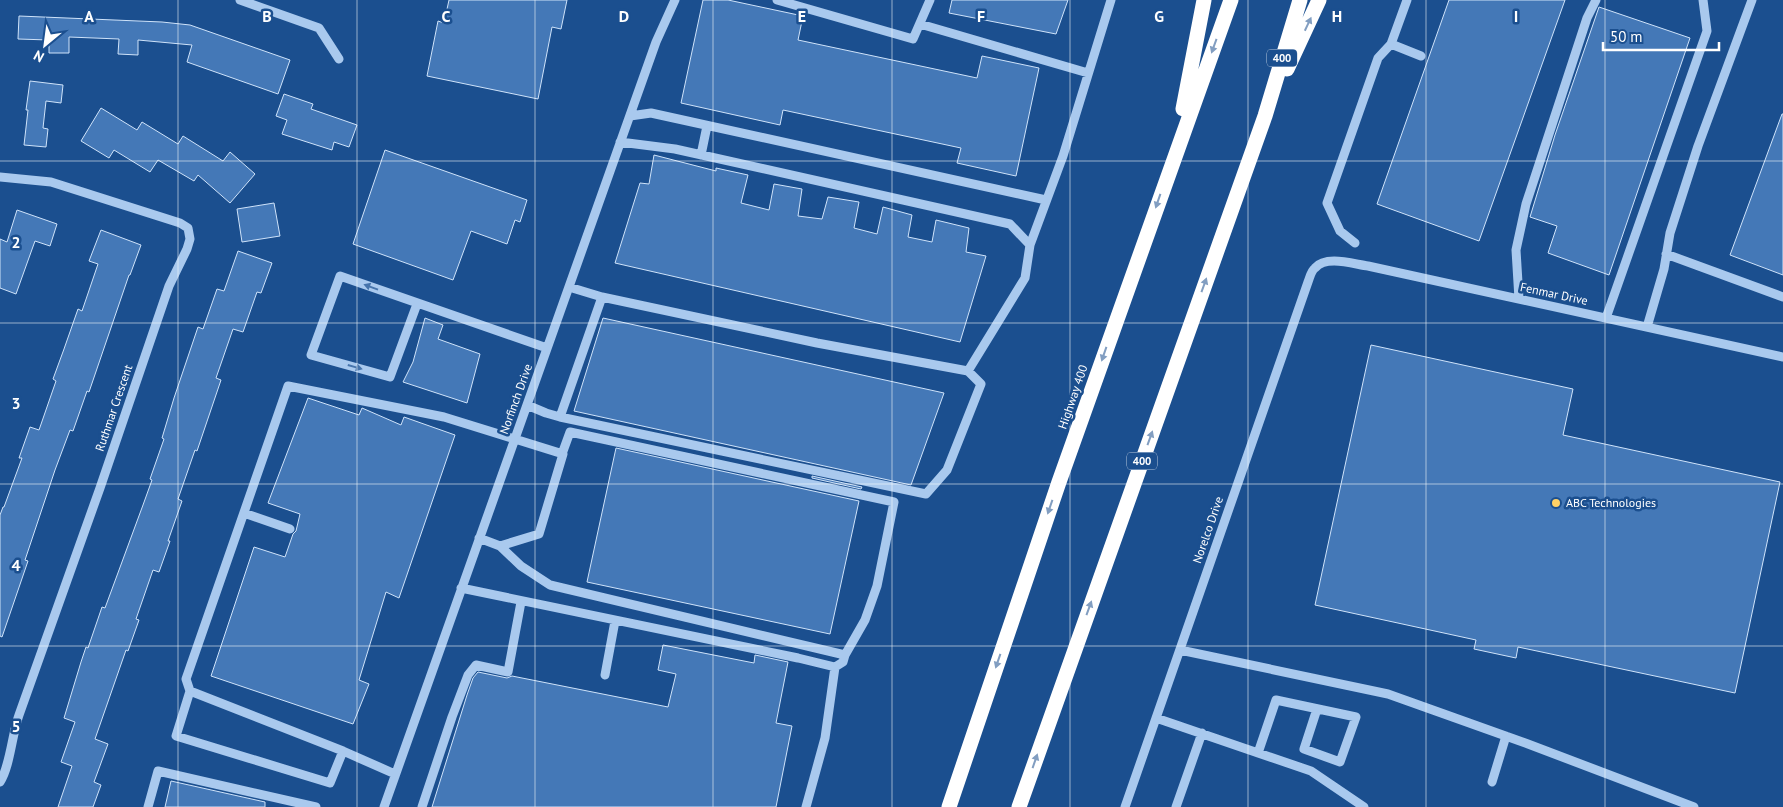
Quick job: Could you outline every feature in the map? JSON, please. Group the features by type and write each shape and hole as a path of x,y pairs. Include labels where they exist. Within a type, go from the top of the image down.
{"highway":[{"path":"1174,155 1204,0"},
{"name":"Highway 400","path":"949,807 1059,482 1174,155 1231,0"},
{"name":"400","path":"1019,807 1264,116 1300,0"},
{"path":"1264,116 1319,0"}],"street":[{"path":"240,0 319,28 339,59"},
{"name":"Norfinch Drive","path":"384,807 656,42 675,0"},
{"path":"777,0 913,39 930,0"},
{"path":"968,371 1025,278 1030,245 1063,156 1111,0"},
{"path":"1356,243 1340,231 1327,203 1378,58 1391,44 1407,0"},
{"path":"1519,299 1516,250 1526,204 1587,18 1596,0"},
{"path":"1606,318 1707,31 1703,0"},
{"path":"1647,327 1670,233 1698,146 1752,0"},
{"path":"920,24 1088,73"},
{"path":"1391,44 1421,56"},
{"path":"630,116 651,113 1046,200"},
{"path":"701,155 707,126"},
{"path":"620,142 674,149 1010,224 1030,245"},
{"name":"Ruthmar Crescent","path":"0,177 51,182 97,195 180,223 188,228 190,239 169,286 100,488 14,729 5,775 0,782"},
{"path":"1666,254 1783,297"},
{"name":"Fenmar Drive","path":"1319,264 1326,261 1368,266 1783,357"},
{"name":"Norelco Drive","path":"1125,807 1305,290 1313,269 1319,264"},
{"path":"417,304 390,377 311,355 340,276 547,348"},
{"path":"527,405 546,413 573,420 926,494 947,470 981,384 968,371 817,343 602,297 569,287"},
{"path":"560,417 602,297"},
{"path":"343,751 330,783 176,736 190,692 186,679 288,386 444,417 562,454"},
{"path":"500,546 539,534 573,420"},
{"path":"461,588 835,667 843,662 845,654 865,620 877,586 894,502 570,432"},
{"path":"244,513 290,529"},
{"path":"479,538 500,546 521,566 550,585 845,654"},
{"path":"422,807 468,675 476,665 508,672 521,602"},
{"path":"605,675 615,621"},
{"path":"1180,650 1388,694 1694,807"},
{"path":"806,807 825,738 835,667"},
{"path":"190,692 343,751 396,774"},
{"path":"1258,753 1276,700 1356,717 1340,762 1304,749"},
{"path":"1298,766 1317,709"},
{"path":"1156,718 1311,771 1364,807"},
{"path":"1176,807 1202,733"},
{"path":"1492,782 1506,736"},
{"path":"148,807 158,771 316,807"}],"building":[{"path":"449,0 567,0 561,29 552,27 538,99 427,76 438,21 444,23"},
{"path":"703,0 728,0 803,16 798,40 977,78 982,56 1039,68 1016,176 957,163 961,148 783,110 780,125 681,103"},
{"path":"952,0 1068,0 1056,34 949,13"},
{"path":"1449,0 1565,0 1479,241 1377,204"},
{"path":"1599,7 1690,38 1609,275 1548,253 1557,226 1530,217 1555,135"},
{"path":"19,16 162,22 190,25 290,60 278,94 187,62 192,45 138,40 138,55 118,54 119,39 69,37 69,53 49,53 49,40 18,39"},
{"path":"30,81 63,85 61,103 46,101 43,128 48,129 46,147 24,145"},
{"path":"284,94 313,104 311,109 357,125 349,147 334,142 332,150 282,134 287,120 276,116"},
{"path":"101,108 137,130 142,122 178,144 183,136 223,161 230,152 255,174 230,203 198,175 194,181 158,160 150,172 114,150 109,158 81,141"},
{"path":"1783,114 1783,275 1730,255"},
{"path":"385,150 527,200 520,222 515,220 507,244 471,231 453,280 353,244"},
{"path":"654,155 716,171 716,168 748,175 741,203 769,210 774,184 802,189 798,216 822,219 828,197 859,202 854,228 877,234 883,207 912,215 908,237 932,242 936,220 969,228 966,252 986,256 960,342 615,263 640,183 649,184"},
{"path":"274,203 280,236 242,242 237,209"},
{"path":"17,210 57,224 50,246 35,241 16,294 0,288 0,239 7,242"},
{"path":"101,230 141,245 89,392 87,391 73,431 70,430 55,470 25,560 28,561 2,637 0,636 0,515 22,458 19,458 30,427 39,430 56,381 53,379 78,309 82,311 98,264 89,261"},
{"path":"238,251 272,263 261,293 257,292 243,332 233,329 216,378 221,380 197,451 195,450 178,499 182,501 168,541 170,541 159,572 153,570 136,619 139,620 128,651 126,650 95,739 108,744 94,782 101,785 93,807 58,807 72,766 61,762 75,722 64,718 81,662 86,647 88,648 102,607 105,608 152,480 150,479 164,439 162,438 174,398 198,327 203,329 217,289 224,291"},
{"path":"425,318 443,325 438,339 480,354 467,403 403,382 413,362"},
{"path":"603,318 944,393 911,485 574,411"},
{"name":"ABC Technologies","path":"1371,345 1573,389 1563,435 1780,482 1735,693 1518,647 1516,658 1474,649 1476,640 1315,605"},
{"path":"308,398 359,415 362,408 401,425 404,417 455,435 399,598 386,592 359,680 369,684 353,724 211,676 254,547 285,557 293,534 296,531 300,514 268,503"},
{"path":"616,448 859,501 830,634 587,582"},
{"path":"812,476 862,487 861,489 812,478"},
{"path":"663,645 754,663 755,655 788,662 776,723 792,726 776,807 432,807 467,695 473,678 478,672 507,678 512,676 668,707 676,674 658,670"},
{"path":"171,781 265,802 265,807 165,807"}],"place":[{"name":"ABC Technologies","path":"1556,503"}]}
